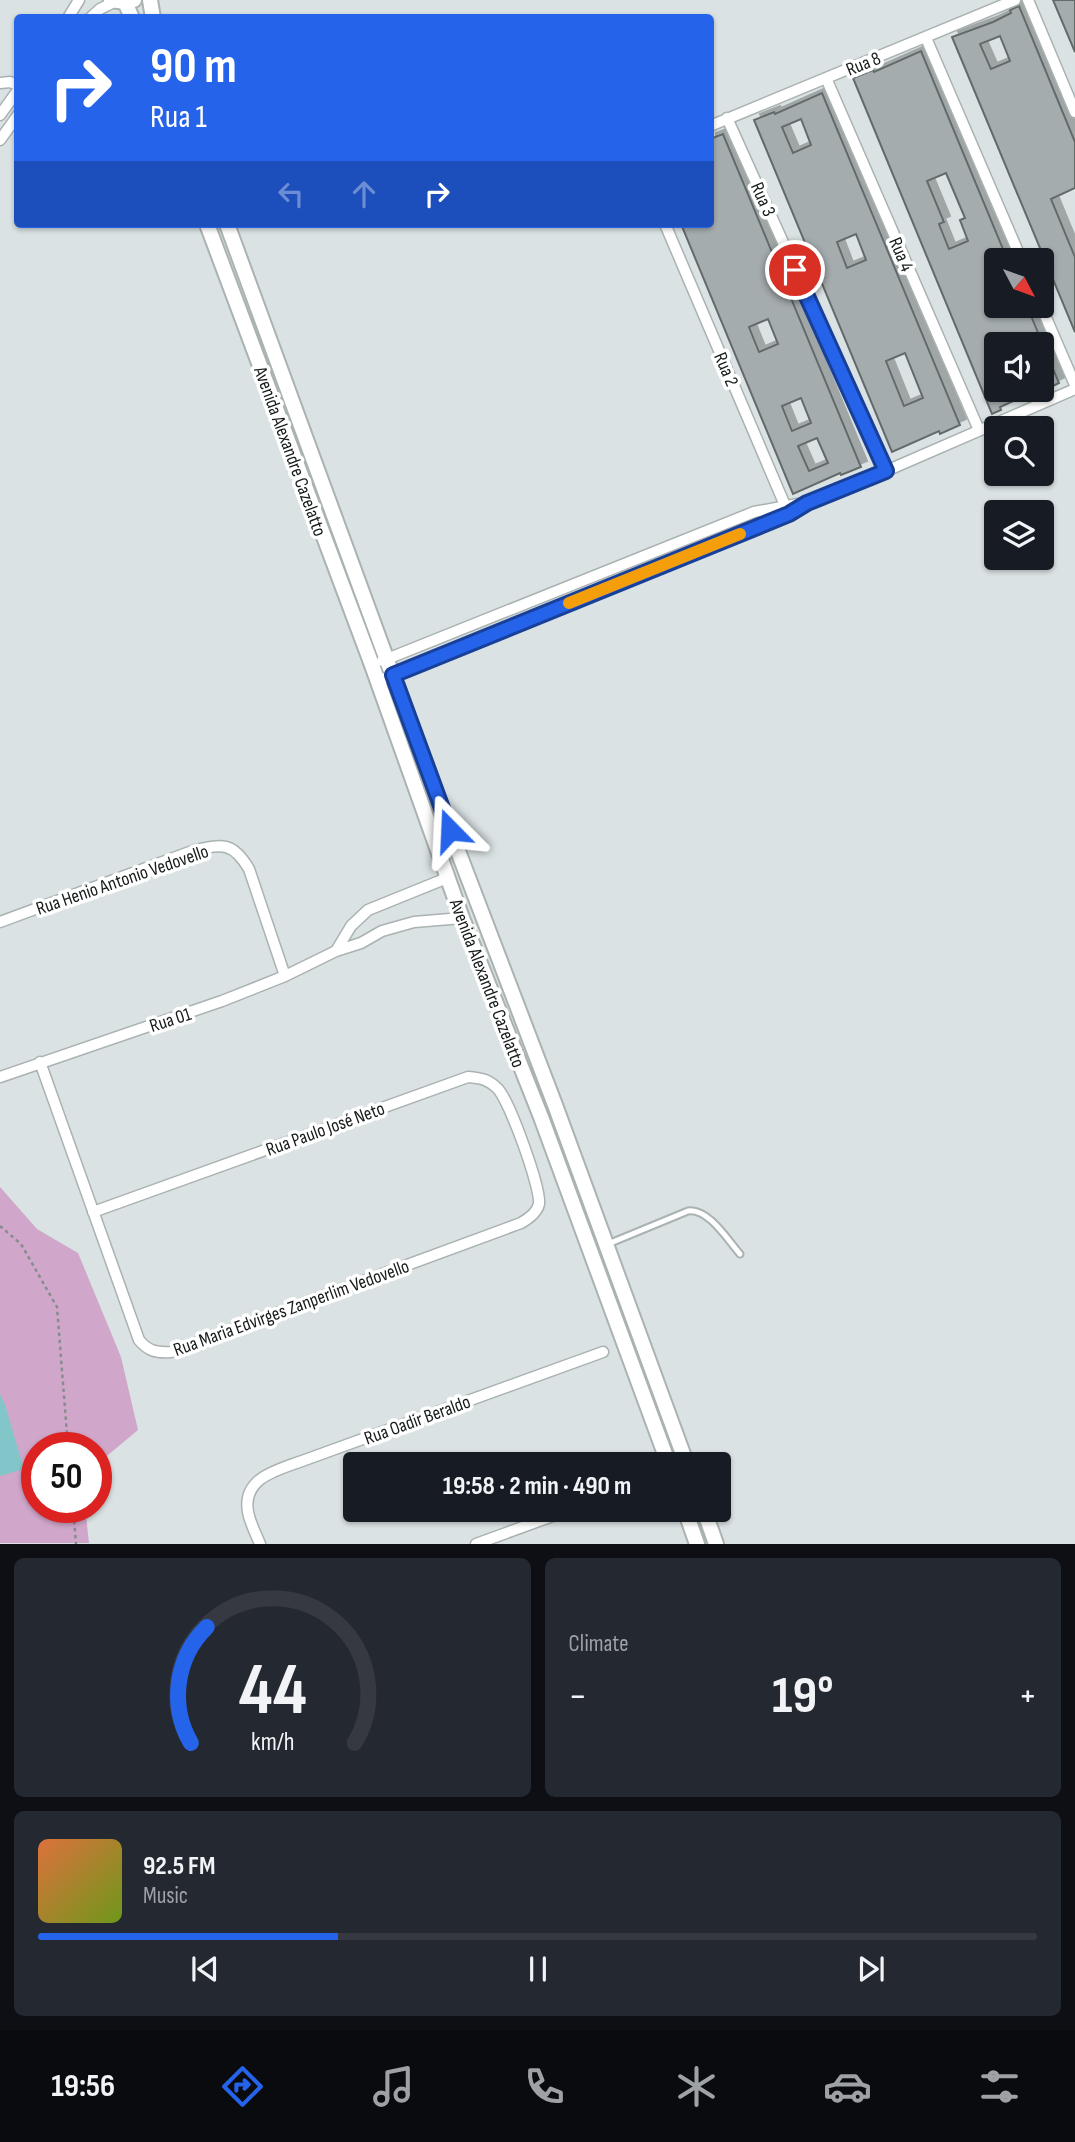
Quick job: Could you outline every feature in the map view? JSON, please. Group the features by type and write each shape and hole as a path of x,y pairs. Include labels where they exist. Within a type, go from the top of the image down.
{"main road":[{"name":"Avenida Alexandre Cazelatto","path":"208,228 372,665 447,878 541,1117 664,1452"},
{"name":"Avenida Alexandre Cazelatto","path":"227,228 682,1452"},
{"path":"689,1522 697,1544"},
{"path":"708,1522 716,1544"}],"street":[{"name":"Rua 8","path":"714,124 1015,0"},
{"path":"1028,0 1075,112"},
{"path":"94,14 121,1"},
{"path":"926,38 1016,248"},
{"name":"Rua 4","path":"826,78 979,430"},
{"path":"0,115 14,94"},
{"name":"Rua 3","path":"727,118 886,471"},
{"path":"0,140 14,121"},
{"name":"Rua 2","path":"667,228 787,510"},
{"path":"377,681 886,471 1075,387 1046,318"},
{"path":"372,665 754,512 787,510"},
{"name":"Rua Henio Antonio Vedovello","path":"0,922 195,850 226,846 240,854 249,869 285,975"},
{"path":"336,951 351,926 368,910 447,878"},
{"name":"Rua 01","path":"0,1077 222,1001 336,951 361,943 382,931 414,922 462,918"},
{"name":"Rua Maria Edvirges Zanperlim Vedovello","path":"40,1062 139,1340 147,1349 158,1353 171,1352 528,1219 539,1205 524,1144"},
{"name":"Rua Paulo José Neto","path":"93,1212 468,1077 483,1078 499,1090 524,1144"},
{"name":"Rua Oadir Beraldo","path":"260,1544 248,1514 248,1497 259,1479 603,1352"},
{"path":"476,1544 536,1522"}],"lane":[{"path":"607,1245 696,1210 704,1214 740,1254"}],"path":[{"path":"0,1226 21,1244 57,1307 67,1432"},
{"path":"74,1523 76,1544"}],"shaded area":[{"path":"0,1187 37,1229 78,1253 121,1357 138,1430 112,1452 112,1432 21,1432 21,1523 87,1523 89,1543 0,1543"}],"water":[{"path":"0,1394 21,1459 21,1470 0,1476"}],"building":[{"path":"1053,0 1075,0 1075,52"},
{"path":"1019,6 1075,142 1075,188 1051,199 1075,257 1075,332 1054,282 1054,248 1040,248 952,37 1011,13 1010,10","holes":["1000,36 1010,61 991,69 980,44"]},
{"path":"921,51 1003,248 984,248 984,318 1032,318 1038,332 984,332 984,395 853,78 873,70 874,72","holes":["946,173 965,218 960,220 968,241 949,249 939,224 944,222 927,181"]},
{"path":"822,93 960,425 940,434 939,431 892,452 754,120 774,112 775,114","holes":["801,119 811,145 793,153 782,127","856,234 866,260 847,268 837,242","905,353 923,398 904,406 886,361"]},
{"path":"723,134 861,467 841,475 840,473 793,494 683,228 714,228 714,137","holes":["768,319 778,344 759,352 749,327","801,398 811,423 792,431 782,406","817,438 828,463 809,471 798,446"]},
{"path":"1054,371 1059,383 1054,386"},
{"path":"987,402 1011,402 1000,407 1001,410 992,414"}],"slow traffic":[{"path":"569,603 740,534"}],"route":[{"path":"450,830 393,675 789,514 807,503 886,471 795,270"}]}
